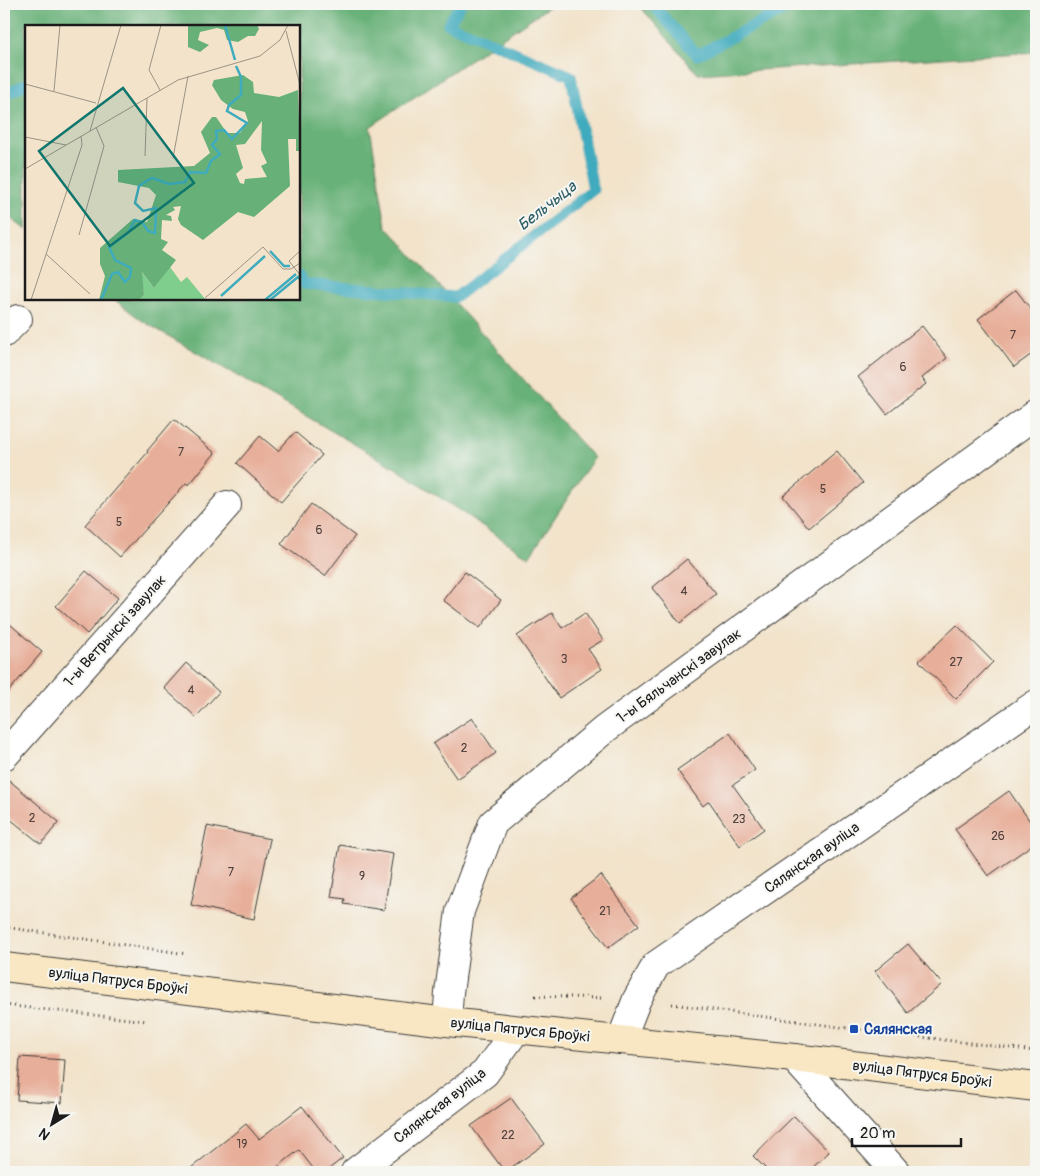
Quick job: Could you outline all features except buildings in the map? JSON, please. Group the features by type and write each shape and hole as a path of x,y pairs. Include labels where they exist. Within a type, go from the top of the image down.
{"main road":[{"name":"вуліца Пятруся Броўкі","path":"4,967 447,1022 794,1058 1036,1087"}],"street":[{"name":"1-ы Бяльчанскі завулак","path":"447,1022 460,911 493,822 605,729 1036,414"},
{"name":"1-ы Ветрынскі завулак","path":"4,756 227,505"},
{"name":"Сялянская вуліца","path":"621,1040 637,999 656,965 1036,704"},
{"name":"Сялянская вуліца","path":"355,1172 485,1073 516,1030"},
{"path":"794,1058 896,1172"}],"path":[{"path":"4,927 188,954"},
{"path":"528,995 637,999 854,1029 1036,1051"}],"green space":[{"path":"4,4 553,4 370,127 386,226 594,458 529,557 397,469 141,320 115,300 300,300 300,25 25,25 25,229 4,213"},
{"path":"638,4 1036,4 1036,52 698,74"}],"waterway":[{"name":"Бельчыца","path":"300,278 304,284 456,297 593,190 571,76 448,24 461,4"},
{"name":"Бельчыца","path":"652,4 697,55 795,4"},
{"name":"Бельчыца","path":"4,95 25,84"}],"place":[{"name":"Сялянская","path":"854,1029"}]}
